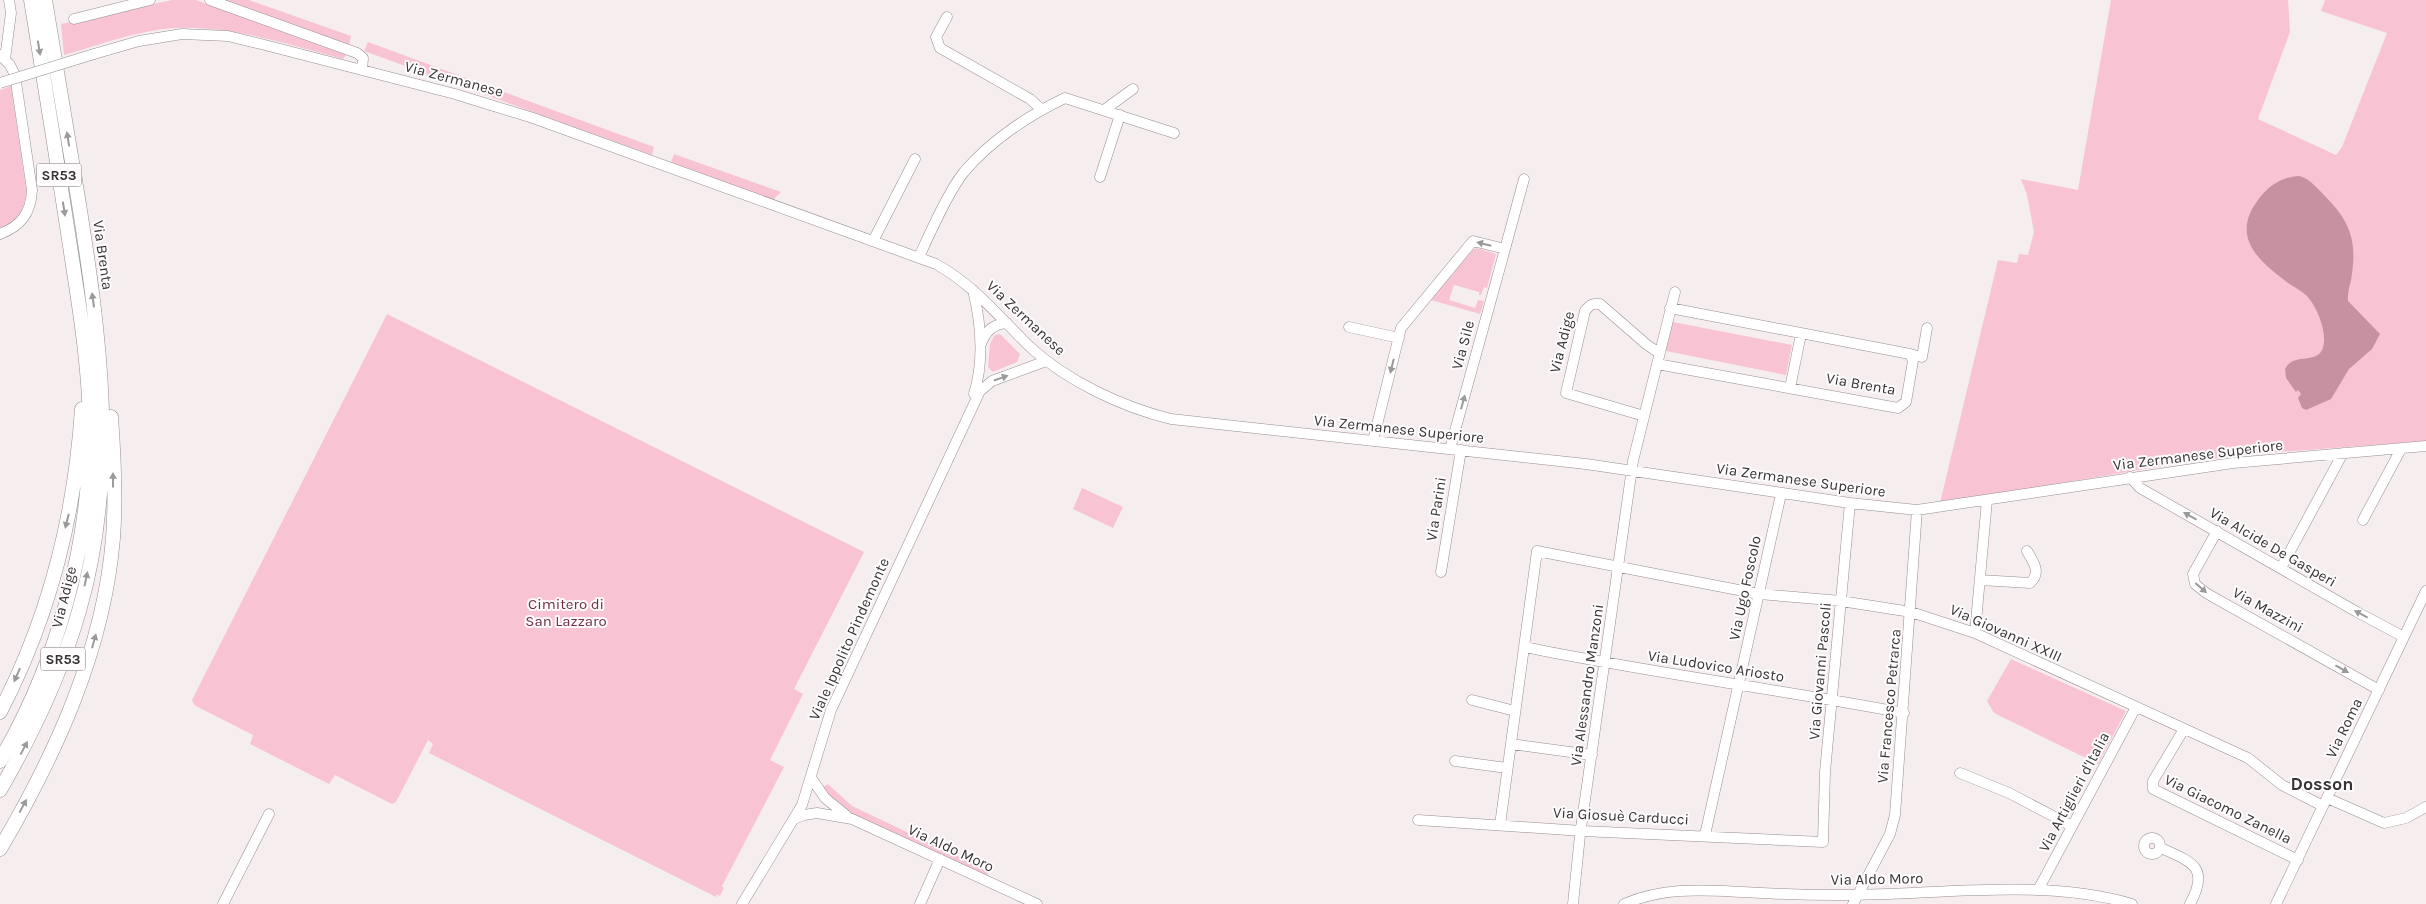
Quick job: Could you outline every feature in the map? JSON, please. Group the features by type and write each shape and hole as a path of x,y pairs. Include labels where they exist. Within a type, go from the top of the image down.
{"highway":[{"name":"Via Brenta","path":"31,0 85,351 90,432 90,516"},
{"name":"Via Brenta","path":"45,0 88,258 100,348 103,433 90,516"},
{"path":"0,849 52,751 84,672 100,616 113,537 113,444 109,387 100,348"},
{"path":"0,712 35,636 47,601 69,512 79,455 85,351"},
{"name":"Via Adige","path":"0,761 28,708 56,634 90,516"},
{"name":"Via Adige","path":"0,790 41,713 70,638 82,600 90,516"}],"street":[{"path":"0,234 18,225 25,217 29,209 32,190 15,75 2,57 11,13 9,0"},
{"path":"74,19 150,0"},
{"path":"210,0 352,51 363,58 362,70"},
{"path":"947,17 936,37 940,48 1030,99 1041,109"},
{"name":"Via Zermanese","path":"0,83 156,37 198,34 241,39 349,66 533,118 918,257 945,269 972,289 1046,361 1079,381 1126,403 1171,419"},
{"path":"349,66 352,51"},
{"path":"1104,110 1133,89"},
{"path":"918,257 963,173 988,148 1041,109 1065,98 1174,132"},
{"path":"1100,177 1120,116"},
{"path":"874,241 915,158"},
{"name":"Via Sile","path":"1450,449 1524,179"},
{"path":"1373,441 1401,328 1474,241 1505,250"},
{"name":"Viale Ippolito Pindemonte","path":"969,411 979,376 980,349 978,317 972,289"},
{"path":"1632,470 1674,292"},
{"name":"Via Adige","path":"1644,416 1566,393 1585,311 1589,305 1600,304 1646,344 1659,352"},
{"path":"1670,308 1922,357 1926,328"},
{"name":"Viale Ippolito Pindemonte","path":"980,349 989,330 996,325 1007,323"},
{"path":"1349,327 1399,338"},
{"path":"1790,388 1801,334"},
{"name":"Via Brenta","path":"1657,364 1898,408 1906,402 1913,360 1910,354"},
{"name":"Viale Ippolito Pindemonte","path":"742,904 805,799 831,710 969,411 980,391 988,383 1046,361"},
{"name":"Via Zermanese Superiore","path":"1171,419 1632,470 1782,494 1917,510 2233,463 2426,446"},
{"path":"2362,520 2401,449"},
{"name":"Via Parini","path":"1440,572 1461,450"},
{"path":"2280,568 2343,453"},
{"name":"Via Alessandro Manzoni","path":"1572,904 1632,470"},
{"name":"Via Alcide De Gasperi","path":"2130,478 2140,488 2357,612 2404,636"},
{"name":"Via Ugo Foscolo","path":"1705,835 1782,494"},
{"path":"1975,633 1987,500"},
{"name":"Via Giovanni Pascoli","path":"1823,842 1825,772 1850,503"},
{"name":"Via Francesco Petrarca","path":"1855,900 1893,825 1904,713 1917,510"},
{"name":"Via Mazzini","path":"2217,532 2193,574 2195,584 2206,593 2379,690"},
{"name":"Via Giovanni XXIII","path":"1524,647 1537,551 1759,594 1841,601 1911,612 1975,633 2248,758 2282,785 2325,802 2384,823 2406,818 2426,807"},
{"path":"1980,580 2030,583 2036,578 2037,570 2027,551"},
{"name":"Via Roma","path":"2276,904 2404,636 2422,608 2426,591"},
{"path":"1500,825 1524,647"},
{"name":"Via Ludovico Ariosto","path":"1524,647 1604,663 1832,699 1904,713"},
{"path":"1472,700 1515,711"},
{"name":"Via Artiglieri d'Italia","path":"2038,890 2136,708"},
{"name":"Via Giacomo Zanella","path":"2184,729 2153,781 2152,789 2298,860"},
{"path":"1511,744 1592,755"},
{"path":"1455,761 1508,768"},
{"path":"1960,773 2009,793 2072,826"},
{"path":"812,779 825,798"},
{"path":"817,813 808,808 805,799 817,795 825,798 852,819"},
{"path":"794,819 817,813 852,819"},
{"path":"223,904 269,814"},
{"name":"Via Aldo Moro","path":"852,819 1037,904"},
{"name":"Via Giosuè Carducci","path":"1418,820 1823,842"},
{"path":"2161,848 2191,862 2198,869 2198,883 2190,904"},
{"path":"920,904 940,859"},
{"name":"Via Aldo Moro","path":"1624,904 1654,893 1686,890 1855,900 1920,899 2038,890 2089,895 2132,904"}],"green space":[{"path":"172,0 196,0 346,55 343,59 239,33 196,28 175,28 119,38 64,55 61,24"},
{"path":"220,0 249,0 351,36 349,45"},
{"path":"2111,0 2288,0 2290,32 2258,119 2336,155 2342,147 2387,33 2321,11 2325,0 2426,0 2426,441 2252,454 2200,460 1940,503 1998,260 2017,263 2019,254 2028,255 2034,232 2027,195 2021,179 2078,190"},
{"path":"368,42 654,147 652,155 364,51"},
{"path":"11,86 26,196 23,208 16,218 0,228 0,90"},
{"path":"674,154 781,192 773,200 671,162"},
{"path":"1477,248 1496,254 1487,288 1484,287 1481,295 1479,295 1479,292 1454,285 1449,300 1475,308 1478,300 1484,301 1480,314 1431,300 1473,250"},
{"name":"Cimitero di San Lazzaro","path":"387,314 864,552 794,689 803,694 770,760 784,767 722,886 724,888 720,896 717,894 716,897 429,753 433,744 428,740 396,802 392,804 335,775 329,784 250,744 253,735 194,705 192,700"},
{"path":"1673,322 1792,345 1786,375 1666,351"},
{"path":"998,334 1020,354 1017,362 993,372 988,367 990,344 994,336"},
{"path":"1082,488 1123,507 1113,528 1073,509"},
{"path":"2011,659 2126,711 2098,764 1994,713 1987,701"},
{"path":"828,784 852,806 989,871 987,876 851,814 820,789"}],"shaded area":[{"path":"2299,176 2315,186 2332,203 2345,221 2352,240 2353,250 2348,301 2380,334 2372,349 2349,369 2331,399 2306,410 2302,408 2298,398 2301,394 2298,390 2296,392 2286,378 2285,369 2289,363 2295,360 2318,355 2322,350 2324,342 2322,324 2307,296 2277,275 2258,257 2248,237 2247,225 2250,213 2266,190 2281,180"}],"district":[{"name":"Dosson","path":"2322,784"}]}
